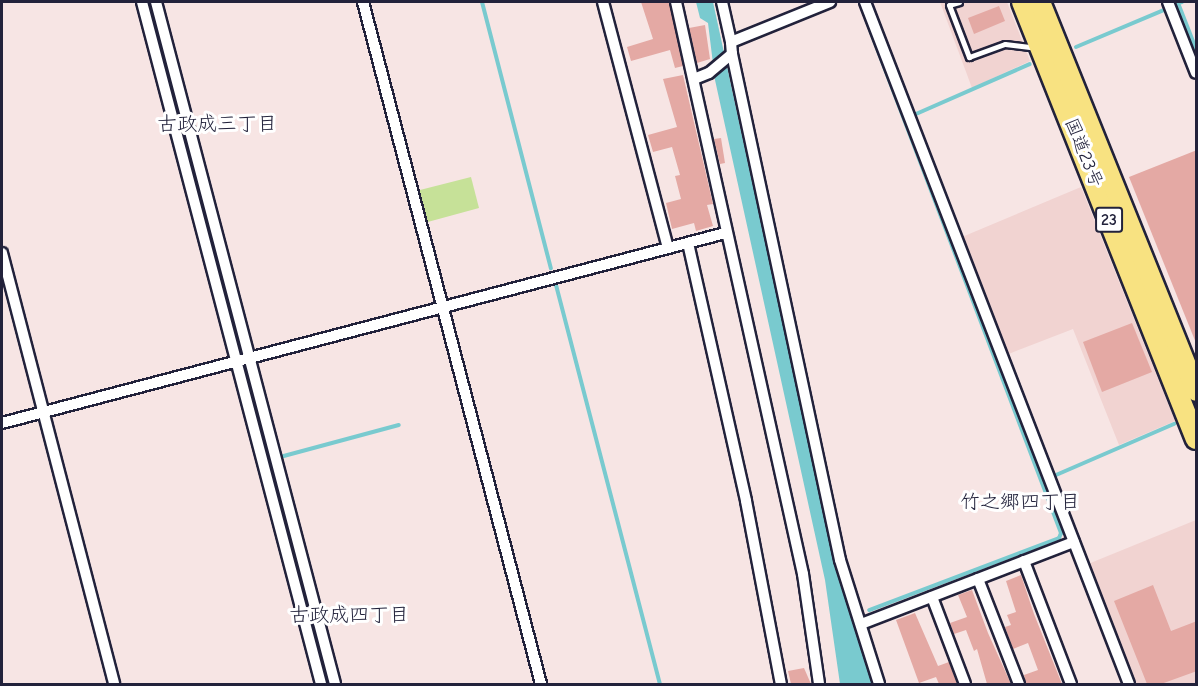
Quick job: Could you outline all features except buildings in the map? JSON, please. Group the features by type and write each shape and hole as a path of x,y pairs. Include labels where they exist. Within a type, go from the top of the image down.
{"highway":[{"name":"国道23号","path":"1022,2 1197,439"},
{"name":"国道23号","path":"1041,2 1197,391"}],"street":[{"path":"142,2 321,684"},
{"path":"156,2 335,684"},
{"path":"363,2 541,684"},
{"path":"603,2 668,248"},
{"path":"676,2 725,233 803,574 819,684"},
{"path":"722,2 731,42 729,56 840,560 879,684"},
{"path":"731,42 830,2"},
{"path":"865,2 1129,684"},
{"path":"1168,2 1197,74"},
{"path":"694,79 709,73 729,56"},
{"path":"2,423 725,233"},
{"path":"688,243 746,501 781,684"},
{"path":"2,253 114,684"},
{"path":"861,624 1074,542"},
{"path":"1024,561 1071,684"},
{"path":"978,579 1019,684"},
{"path":"932,597 965,684"}],"lane":[{"path":"959,2 949,5 969,57 1005,44 1041,49"}],"shaded area":[{"path":"940,2 1007,2 1030,61 972,88"},
{"path":"1081,187 1175,421 1119,445 1073,329 1006,355 962,237"},
{"path":"1196,520 1196,684 1135,684 1088,564"}],"green space":[{"path":"471,177 479,208 424,223 416,191"}],"water":[{"path":"696,2 713,2 837,572 872,684 840,684 825,580 715,80 708,23 700,18"}],"waterway":[{"path":"149,2 240,353"},
{"path":"482,2 551,268"},
{"path":"1182,2 1178,3 1196,49"},
{"path":"1076,47 1164,10"},
{"path":"866,19 1061,533 1059,538 869,610"},
{"path":"916,114 1030,64"},
{"path":"556,285 660,684"},
{"path":"244,365 328,684"},
{"path":"1056,475 1174,424"},
{"path":"280,457 399,425"}],"district":[{"name":"古政成三丁目","path":"217,123"},
{"name":"竹之郷四丁目","path":"1020,501"},
{"name":"古政成四丁目","path":"349,614"}]}
